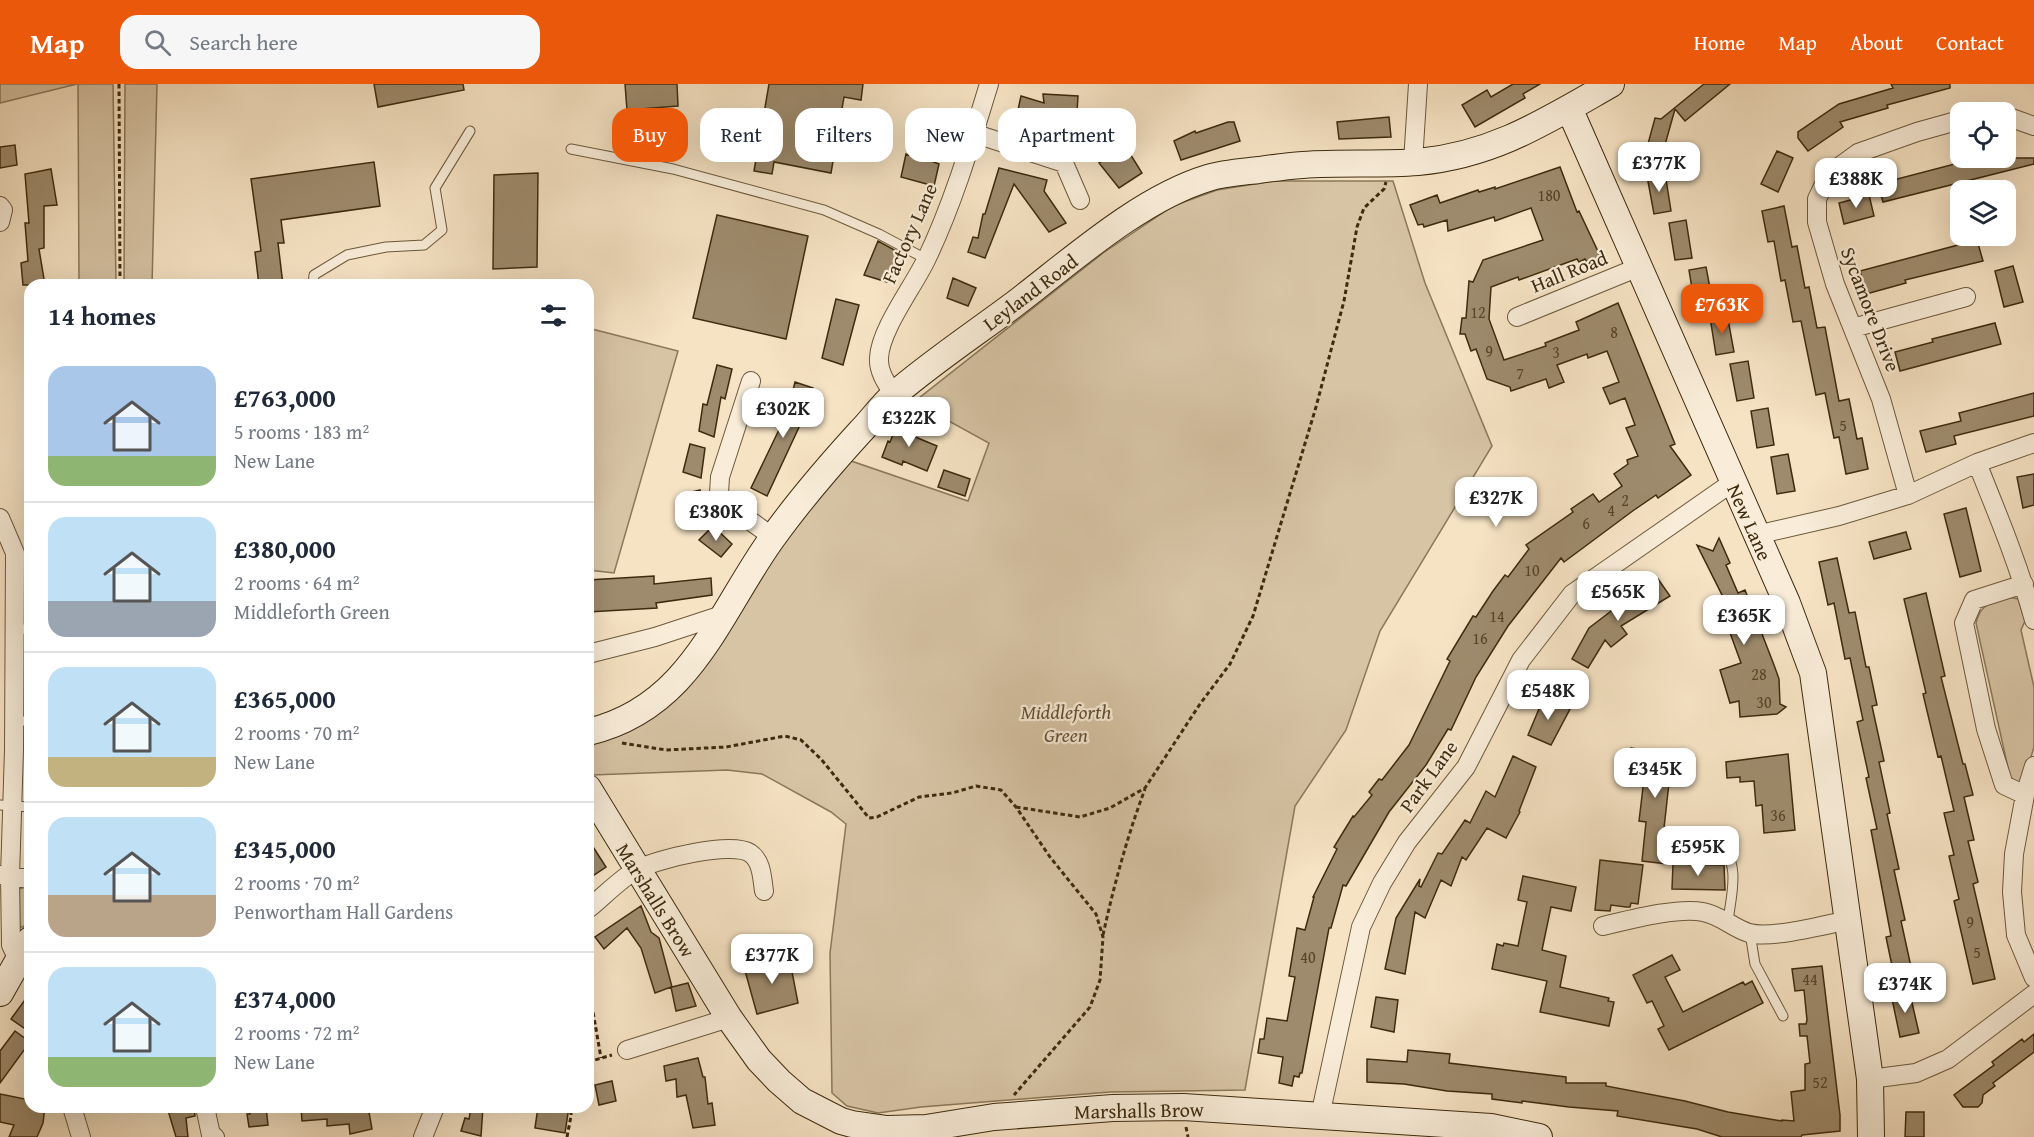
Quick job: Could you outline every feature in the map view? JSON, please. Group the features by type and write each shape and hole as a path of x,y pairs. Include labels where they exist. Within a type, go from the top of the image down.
{"street":[{"path":"1402,163 1418,84"},
{"name":"Leyland Road","path":"594,730 621,721 663,696 693,663 773,537 834,460 894,395 1113,229 1167,194 1209,177 1236,172 1302,165 1402,163 1474,152 1507,141 1539,126 1611,84"},
{"name":"Factory Lane","path":"979,108 985,85"},
{"name":"New Lane","path":"1569,108 1787,603 1813,673 1870,1079 1870,1137"},
{"path":"2016,120 2034,126"},
{"name":"Sycamore Drive","path":"1908,495 1881,399 1835,284 1817,222 1817,199 1829,174 1858,153 1950,123"},
{"path":"986,138 1064,163 1080,200"},
{"name":"Factory Lane","path":"894,395 879,369 879,356 885,336 926,259 963,162"},
{"path":"0,206 3,210 0,222"},
{"name":"Hall Road","path":"1517,317 1639,267"},
{"path":"1853,328 1966,297"},
{"path":"751,381 720,477 718,493 725,503 773,537"},
{"path":"1756,535 1839,516 1908,495 1977,463 2034,443"},
{"path":"1977,463 2024,584 2034,620"},
{"name":"Park Lane","path":"1320,1116 1361,927 1382,883 1407,842 1466,767 1521,660 1572,594 1733,482"},
{"path":"0,518 15,553 22,629 22,721 10,750 14,806 5,876 11,945 24,950 0,993"},
{"path":"2024,584 1974,600 1964,623 1986,729 2004,785 2025,795"},
{"path":"594,652 655,637 725,614"},
{"path":"2034,766 2025,795 2014,854 2012,892 2016,935 2034,978"},
{"name":"Marshalls Brow","path":"594,798 729,1018 759,1060 778,1081 802,1101 816,1110 852,1124 927,1132 994,1117 1113,1108 1183,1107 1491,1127 1539,1137"},
{"path":"594,904 637,869 675,856 733,848 750,853 760,867 764,891"},
{"path":"5,876 24,878"},
{"path":"1603,926 1678,911 1702,912 1728,921 1750,933 1785,933 1849,920"},
{"path":"1870,1079 1916,1073 1948,1059 2034,994"},
{"path":"627,1050 729,1018"},
{"path":"74,1113 81,1137"},
{"path":"206,1113 211,1135 215,1137"},
{"path":"423,1137 433,1113"}],"lane":[{"path":"314,279 314,275 347,255 386,247 424,245 442,230 435,188 470,131"},
{"path":"571,149 674,169 824,210 879,234 926,259"},
{"path":"1684,845 1719,849 1729,858 1734,871 1728,921"},
{"path":"1750,933 1755,964 1783,1016"}],"path":[{"path":"119,84 120,279"},
{"path":"994,1117 1090,1007 1100,980 1103,937 1127,836 1145,788 1200,704 1230,664 1253,616 1332,352 1344,302 1357,226 1364,208 1384,189 1402,163"},
{"path":"620,743 666,750 726,747 785,736 801,740 821,759 869,818 878,817 919,797 952,793 976,786 1001,790 1016,807 1050,857 1096,914 1103,937"},
{"path":"1016,807 1080,817 1110,808 1145,788"},
{"path":"594,1018 601,1058"},
{"path":"594,1060 627,1050"},
{"path":"567,1137 572,1113"}],"green space":[{"path":"0,84 77,84 0,103"},
{"path":"78,84 113,84 116,279 79,279"},
{"path":"125,84 157,84 152,279 124,279"},
{"name":"Middleforth Green","path":"1274,181 1393,181 1425,283 1492,446 1380,631 1346,730 1295,806 1245,1090 1110,1092 921,1107 878,1113 847,1106 832,1093 830,953 846,824 831,812 762,774 727,770 594,775 594,742 652,714 758,580 791,532 851,461 968,501 989,443 914,402 1103,253 1173,206 1217,190"},
{"path":"594,330 678,351 614,573 594,571"},
{"path":"2009,597 2018,599 2025,621 2021,630 2034,687 2034,747 2025,777 2019,783 2012,782 2010,777 1976,623 1984,608"},
{"path":"24,887 23,927 18,927 17,890"}],"building":[{"path":"374,84 463,84 464,90 378,107"},
{"path":"625,84 677,84 678,106 627,108"},
{"path":"769,84 863,84 861,100 844,97 842,108 795,108 795,162 833,162 831,173 774,162 783,162 783,108 765,108"},
{"path":"1513,84 1540,84 1523,94 1525,98 1475,127 1462,105 1487,90 1491,97"},
{"path":"1704,84 1730,84 1685,121 1675,109 1661,159 1645,155 1655,118 1661,119"},
{"path":"1891,84 1950,84 1950,88 1887,105 1888,108 1840,122 1843,127 1808,151 1798,138 1798,132 1839,104 1893,88"},
{"path":"1043,94 1078,96 1077,108 1018,108 1021,96 1044,103"},
{"path":"1389,117 1391,137 1339,139 1337,122"},
{"path":"1234,122 1240,141 1181,160 1174,141 1195,131 1196,133"},
{"path":"15,145 17,165 0,168 0,147"},
{"path":"1777,151 1793,158 1778,192 1761,184"},
{"path":"2016,158 2034,158 2034,164 1970,180 1950,180 1950,185 1883,202 1878,184 1950,165 1950,168 2016,168"},
{"path":"905,159 905,162 939,164 934,186 901,177"},
{"path":"374,162 380,206 281,220 284,243 278,243 282,279 258,279 255,252 261,251 251,179"},
{"path":"756,162 774,162 772,174 754,171"},
{"path":"1135,162 1142,173 1119,188 1099,163"},
{"path":"1560,167 1577,212 1579,211 1603,262 1590,268 1585,259 1579,262 1577,259 1519,280 1518,277 1491,287 1489,319 1504,360 1546,346 1545,343 1579,330 1576,322 1618,303 1675,444 1670,446 1691,475 1658,498 1656,495 1634,510 1564,562 1561,558 1508,626 1476,677 1451,730 1448,729 1426,765 1389,812 1346,886 1343,885 1331,928 1329,928 1302,1073 1299,1077 1294,1076 1292,1086 1279,1083 1283,1057 1258,1053 1260,1039 1264,1039 1267,1018 1287,1021 1295,977 1289,976 1297,928 1305,930 1313,897 1337,849 1334,847 1353,816 1372,795 1369,792 1379,779 1382,780 1409,745 1450,661 1447,659 1473,616 1476,617 1505,575 1508,577 1529,549 1526,545 1573,512 1571,509 1593,494 1599,502 1622,486 1614,474 1628,464 1627,460 1638,456 1626,428 1635,425 1625,398 1610,404 1603,388 1619,382 1607,351 1588,358 1587,354 1557,365 1564,382 1549,388 1546,379 1511,391 1510,387 1487,379 1476,349 1471,351 1465,334 1460,334 1462,318 1466,318 1469,281 1473,282 1483,260 1543,240 1531,208 1495,221 1494,217 1448,231 1447,220 1424,227 1423,224 1418,225 1410,205 1437,195 1440,203 1478,190 1479,192 1495,187 1495,189"},
{"path":"999,168 1047,180 1044,191 1066,223 1049,232 1014,184 985,258 968,252 973,237 978,238 983,214 985,214"},
{"path":"51,169 57,205 44,206 44,248 39,249 44,279 24,279 23,285 21,263 28,261 25,223 29,223 25,174"},
{"path":"538,173 537,267 493,269 494,175"},
{"path":"1665,173 1671,211 1654,214 1647,176"},
{"path":"1869,195 1874,216 1844,224 1839,203"},
{"path":"1784,206 1792,247 1797,246 1805,288 1809,287 1817,328 1825,327 1839,401 1849,399 1857,439 1862,438 1868,469 1846,474 1839,437 1834,438 1825,393 1816,395 1801,321 1793,322 1785,280 1781,281 1774,241 1768,242 1762,211"},
{"path":"717,215 808,236 786,339 693,318"},
{"path":"1686,220 1692,258 1675,260 1669,223"},
{"path":"878,241 900,253 887,282 864,275"},
{"path":"1954,246 1979,246 1983,261 1905,280 1906,283 1866,294 1860,271"},
{"path":"2013,266 2023,302 2004,307 1995,271"},
{"path":"1706,267 1713,304 1695,307 1689,270"},
{"path":"953,278 976,288 968,306 947,298"},
{"path":"836,299 859,305 843,365 822,358"},
{"path":"1727,314 1734,352 1716,355 1710,317"},
{"path":"1995,323 2001,344 1900,371 1895,352 1933,342 1932,339"},
{"path":"1748,361 1754,398 1737,401 1730,364"},
{"path":"717,365 732,369 725,399 721,397 714,437 699,431 703,404 707,405"},
{"path":"795,382 813,388 807,410 767,496 751,488 788,411"},
{"path":"2034,393 2034,416 1954,436 1956,444 1926,452 1920,431 1961,421 1959,413"},
{"path":"1768,408 1774,445 1757,448 1751,411"},
{"path":"899,420 917,427 913,436 937,446 927,471 903,461 902,465 882,457"},
{"path":"690,444 705,448 701,478 683,472"},
{"path":"1788,454 1795,491 1777,494 1771,457"},
{"path":"944,470 970,479 965,496 938,487"},
{"path":"2034,474 2034,505 2023,508 2017,477"},
{"path":"700,490 705,517 688,519 680,495"},
{"path":"1966,508 1981,571 1960,577 1944,514"},
{"path":"713,526 732,544 721,557 699,540"},
{"path":"1906,532 1911,549 1874,559 1869,542"},
{"path":"1719,538 1730,563 1726,565 1738,593 1745,590 1779,679 1780,704 1786,707 1777,714 1740,717 1739,701 1730,703 1720,670 1741,663 1729,630 1717,607 1726,603 1697,545 1713,551"},
{"path":"1837,558 1849,613 1855,612 1866,667 1869,667 1877,705 1872,706 1884,761 1879,762 1899,869 1894,870 1905,920 1901,921 1913,976 1895,980 1886,937 1891,936 1871,830 1877,829 1857,722 1863,720 1850,658 1845,659 1834,603 1828,605 1819,562"},
{"path":"654,576 654,584 711,578 712,595 656,603 657,608 594,612 594,580"},
{"path":"1658,579 1670,596 1621,626 1627,634 1611,647 1605,640 1588,668 1572,659 1589,628"},
{"path":"1926,593 1945,676 1941,677 1973,795 1964,797 1974,840 1968,841 1978,882 1973,884 1995,979 1973,984 1954,901 1959,899 1949,856 1954,855 1944,813 1954,811 1923,694 1926,693 1904,599"},
{"path":"1544,697 1570,709 1551,745 1528,735"},
{"path":"1631,748 1647,751 1646,754 1684,759 1680,784 1669,783 1664,828 1671,829 1667,864 1642,861 1646,822 1639,821 1644,779 1627,776"},
{"path":"1788,754 1795,830 1764,833 1762,805 1756,806 1754,781 1740,782 1740,777 1727,778 1726,762"},
{"path":"1513,756 1536,767 1520,812 1506,838 1487,828 1466,860 1462,857 1451,886 1441,880 1425,918 1415,912 1405,974 1385,969 1396,918 1420,879 1419,886 1421,887 1438,853 1442,854 1465,820 1470,823 1486,791 1495,797"},
{"path":"594,848 606,867 594,875"},
{"path":"1600,860 1643,865 1638,904 1631,903 1630,907 1611,905 1610,911 1595,910"},
{"path":"1673,864 1724,865 1725,890 1672,889"},
{"path":"1523,876 1576,887 1571,911 1551,907 1542,950 1566,956 1560,987 1609,998 1608,1001 1614,1002 1609,1026 1540,1012 1547,981 1492,969 1497,944 1518,946 1527,902 1518,900"},
{"path":"641,906 651,932 659,938 672,987 688,983 696,1006 676,1011 671,987 655,993 641,948 627,928 604,949 595,937"},
{"path":"1672,955 1680,970 1665,977 1683,1012 1743,982 1745,985 1752,981 1763,1003 1669,1050 1658,1029 1664,1026 1652,1001 1647,1003 1633,975"},
{"path":"789,956 798,1003 757,1014 744,967"},
{"path":"1822,966 1840,1131 1802,1135 1801,1137 1722,1137 1697,1129 1617,1116 1618,1111 1522,1101 1522,1103 1492,1099 1492,1094 1367,1082 1367,1059 1407,1062 1408,1050 1450,1054 1449,1063 1566,1077 1566,1083 1606,1083 1606,1086 1728,1112 1794,1121 1791,1092 1805,1090 1805,1064 1810,1063 1807,1036 1800,1036 1799,1024 1806,1024 1807,1020 1804,990 1795,991 1792,969"},
{"path":"1909,990 1919,1033 1900,1037 1891,994"},
{"path":"1376,997 1398,1000 1394,1032 1371,1027"},
{"path":"24,1001 24,1028 11,1019"},
{"path":"15,1031 24,1038 24,1050 0,1083 0,1051"},
{"path":"2034,1034 2034,1052 1993,1083 1995,1086 1983,1095 1982,1103 1978,1107 1963,1107 1954,1095 1994,1065 1992,1062 2022,1039 2024,1042"},
{"path":"698,1058 703,1077 705,1077 708,1104 712,1103 715,1125 693,1128 686,1095 677,1097 676,1079 666,1081 664,1066"},
{"path":"612,1081 616,1101 599,1105 595,1085"},
{"path":"0,1094 24,1099 24,1113 44,1113 37,1137 9,1137 14,1125 0,1122"},
{"path":"1906,1112 1924,1112 1924,1137 1905,1137"},
{"path":"169,1113 195,1113 195,1116 186,1118 188,1137 176,1137"},
{"path":"267,1113 268,1125 249,1127 247,1114"},
{"path":"301,1113 369,1113 372,1129 350,1134 349,1124 327,1126 327,1119 302,1121"},
{"path":"470,1113 483,1113 481,1136 461,1131 465,1118 469,1119"},
{"path":"537,1113 568,1113 565,1133 535,1128"}]}
